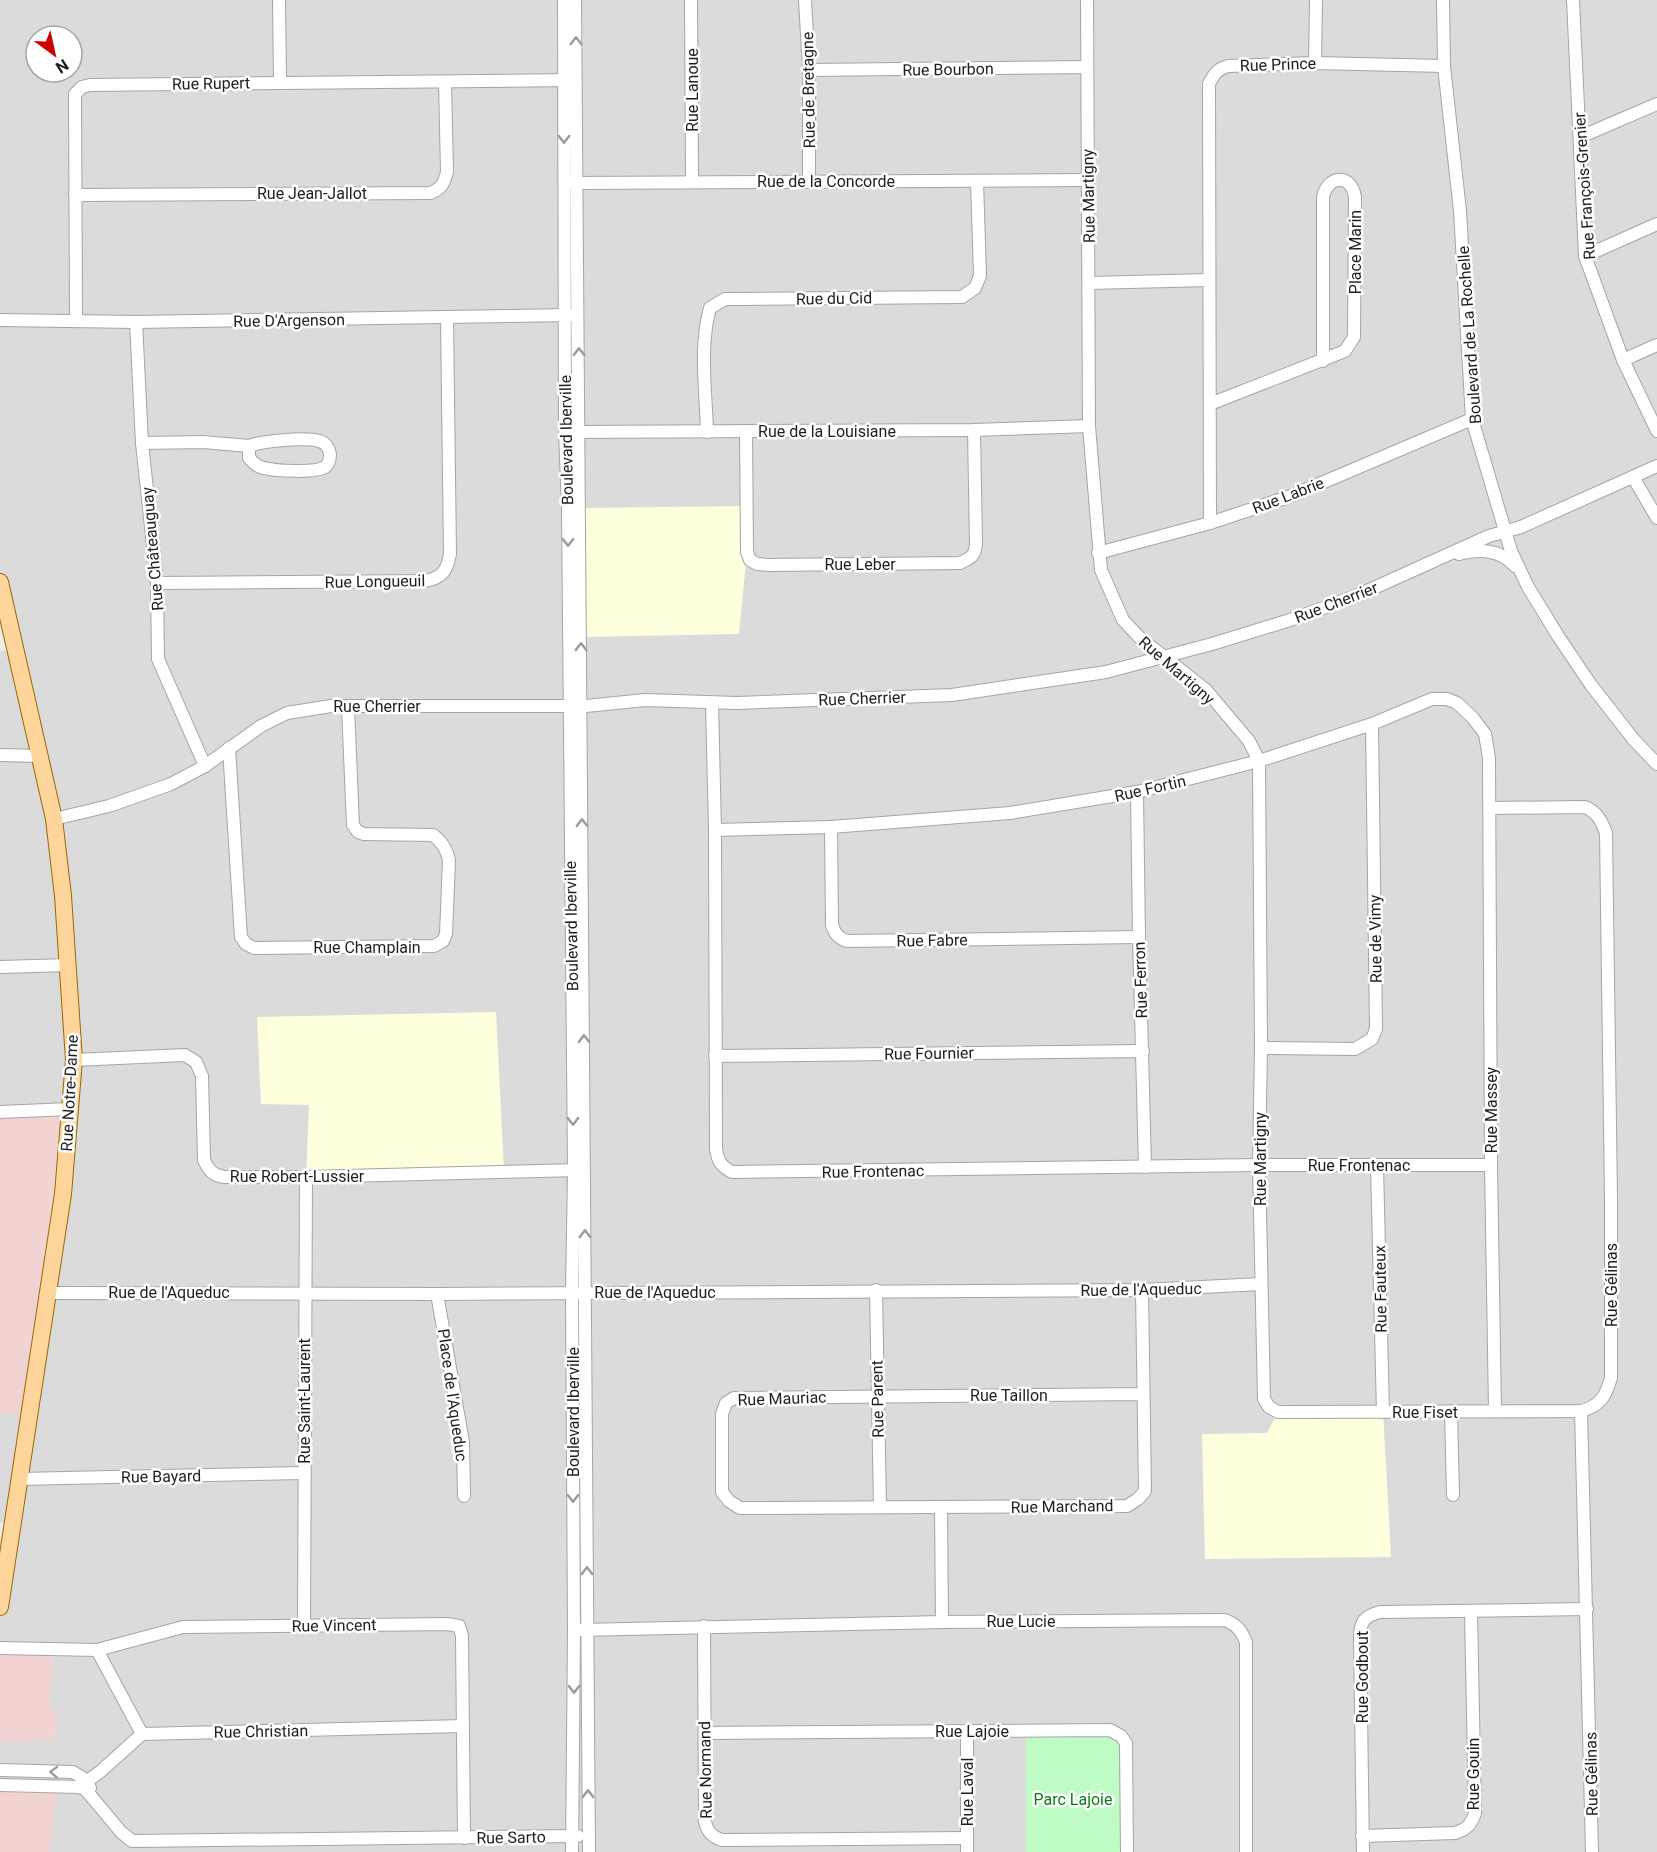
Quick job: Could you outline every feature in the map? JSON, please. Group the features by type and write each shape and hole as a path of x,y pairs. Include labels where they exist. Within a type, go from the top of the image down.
{"main road":[{"name":"Rue Notre-Dame","path":"0,582 54,819 69,965 74,1060 63,1194 0,1607"}],"street":[{"path":"279,0 280,82"},
{"name":"Boulevard Iberville","path":"564,0 578,183 580,432 575,705"},
{"name":"Boulevard Iberville","path":"576,0 564,183 565,432 575,705 580,1170 586,1293 589,1852"},
{"name":"Rue Lanoue","path":"691,0 692,181"},
{"name":"Rue de Bretagne","path":"805,0 809,70 809,181"},
{"name":"Rue Martigny","path":"1087,0 1089,426 1101,570 1123,620 1140,638 1206,690 1249,741 1259,761 1262,1048 1261,1284 1264,1399 1269,1407"},
{"path":"1315,63 1316,0"},
{"name":"Boulevard de La Rochelle","path":"1443,0 1444,66 1460,211 1473,419 1511,550 1528,587 1591,685 1634,740 1657,764"},
{"name":"Rue François-Grenier","path":"1573,0 1585,256 1623,360 1657,431"},
{"name":"Rue Prince","path":"1210,523 1209,84 1218,68 1228,66 1315,63 1444,66"},
{"name":"Rue Bourbon","path":"809,70 1087,67"},
{"name":"Rue Rupert","path":"76,320 75,94 82,87 280,82 570,80"},
{"name":"Rue Jean-Jallot","path":"75,195 430,193 439,189 444,183 447,172 445,82"},
{"path":"1580,137 1657,104"},
{"name":"Rue de la Concorde","path":"564,183 1087,180"},
{"name":"Place Marin","path":"1210,404 1323,361 1345,351 1354,337 1354,197 1350,185 1344,180 1330,183 1323,197 1323,361"},
{"name":"Rue du Cid","path":"707,432 705,339 706,321 710,308 725,300 737,299 962,297 975,288 980,276 977,181"},
{"path":"1585,256 1657,224"},
{"path":"1089,283 1209,280"},
{"name":"Rue D'Argenson","path":"0,320 136,322 579,315"},
{"name":"Rue Longueuil","path":"157,583 425,581 436,579 443,574 450,554 447,318"},
{"name":"Rue Châteauguay","path":"136,322 142,443 157,583 158,659 205,766"},
{"path":"1623,360 1657,345"},
{"name":"Rue Labrie","path":"1098,553 1210,523 1291,496 1473,419"},
{"name":"Rue de la Louisiane","path":"565,432 974,430 1089,426"},
{"name":"Rue Leber","path":"746,431 747,552 750,560 757,564 769,565 960,563 971,558 976,553 974,430"},
{"path":"142,443 203,442 249,446 265,441 318,440 326,445 330,452 330,460 325,467 315,470 264,468 255,465 249,458 249,446"},
{"name":"Rue Cherrier","path":"54,819 138,797 189,776 261,726 287,714 331,706 590,706 645,700 712,703 952,695 1106,672 1164,658 1290,620 1356,596 1489,536 1521,527 1657,466"},
{"path":"1633,477 1657,518"},
{"path":"1421,566 1476,551 1492,552 1509,560 1528,587"},
{"name":"Rue Fortin","path":"715,830 831,827 1011,813 1137,792 1259,761 1372,724 1432,699 1447,699 1457,703 1473,718 1485,734 1488,745 1490,808"},
{"name":"Rue Frontenac","path":"712,703 715,830 716,1149 718,1161 723,1167 732,1172 1260,1165 1491,1165"},
{"name":"Rue Champlain","path":"229,748 241,937 246,944 254,948 434,946 443,941 446,934 448,860 446,850 441,841 433,835 364,834 358,832 353,825 348,707"},
{"name":"Rue de Vimy","path":"1262,1048 1355,1049 1372,1039 1376,1029 1372,724"},
{"path":"0,755 40,756"},
{"name":"Rue Ferron","path":"1137,792 1145,1167"},
{"name":"Rue Gélinas","path":"1490,808 1585,807 1594,811 1606,833 1611,1378 1606,1396 1595,1408 1581,1411 1592,1852"},
{"name":"Rue Massey","path":"1490,808 1491,1165 1495,1412"},
{"name":"Rue Fabre","path":"831,827 832,925 840,939 847,941 1139,937"},
{"path":"0,967 69,965"},
{"name":"Rue Fournier","path":"715,1056 1143,1051"},
{"name":"Rue Robert-Lussier","path":"74,1060 185,1055 196,1062 202,1076 204,1160 214,1175 306,1177 580,1170"},
{"path":"0,1112 70,1109"},
{"name":"Rue Fauteux","path":"1377,1166 1383,1412"},
{"name":"Boulevard Iberville","path":"572,1852 574,1630 572,1293 580,1170"},
{"name":"Rue Saint-Laurent","path":"304,1625 306,1177"},
{"name":"Rue de l'Aqueduc","path":"48,1293 437,1294 1142,1290 1261,1284"},
{"name":"Rue Parent","path":"876,1290 876,1396 880,1507"},
{"name":"Rue Marchand","path":"880,1507 1127,1506 1138,1498 1145,1491 1142,1290"},
{"name":"Place de l'Aqueduc","path":"437,1294 463,1442 464,1496"},
{"name":"Rue Taillon","path":"876,1396 1142,1394"},
{"name":"Rue Mauriac","path":"876,1396 734,1398 726,1403 722,1413 723,1492 729,1501 740,1508 880,1507"},
{"name":"Rue Fiset","path":"1269,1407 1278,1412 1581,1411"},
{"path":"1451,1412 1453,1495"},
{"name":"Rue Bayard","path":"18,1479 304,1473"},
{"path":"941,1508 942,1622"},
{"name":"Rue Godbout","path":"1363,1852 1360,1627 1363,1619 1380,1612 1587,1609"},
{"name":"Rue Gouin","path":"1362,1836 1455,1833 1466,1830 1472,1823 1475,1813 1471,1612"},
{"name":"Rue Lucie","path":"574,1630 942,1622 1225,1620 1242,1631 1246,1642 1246,1852"},
{"name":"Rue Vincent","path":"0,1648 97,1650 183,1627 447,1624 459,1626 462,1636 464,1838"},
{"name":"Rue Normand","path":"704,1626 705,1822 708,1831 713,1836 722,1840 967,1838"},
{"path":"0,1785 83,1784 142,1734 97,1650"},
{"name":"Rue Christian","path":"142,1734 463,1725"},
{"name":"Rue Lajoie","path":"705,1733 1110,1730 1121,1736 1126,1743 1127,1852"},
{"name":"Rue Laval","path":"967,1731 967,1852"},
{"path":"0,1770 73,1772 83,1784"},
{"name":"Rue Sarto","path":"83,1784 121,1832 132,1841 364,1846 464,1838 588,1836"}],"shaded area":[{"path":"0,0 1657,0 1657,1852 49,1852 59,1780 0,1778 0,1743 55,1739 57,1713 49,1707 53,1655 0,1655 0,1607 12,1523 0,1523 0,651 15,651 0,582"},
{"path":"746,506 747,552 739,634 581,637 580,508"},
{"path":"496,1012 504,1172 306,1177 309,1105 261,1104 257,1017"},
{"path":"70,1109 29,1413 0,1414 0,1112"},
{"path":"1278,1412 1383,1412 1391,1557 1205,1559 1202,1434 1267,1433"},
{"path":"0,1655 53,1655 49,1706 57,1713 55,1739 0,1743"},
{"path":"0,1778 59,1779 49,1852 0,1852"}],"green space":[{"name":"Parc Lajoie","path":"1026,1737 1109,1737 1115,1740 1119,1747 1120,1852 1026,1852"}]}
